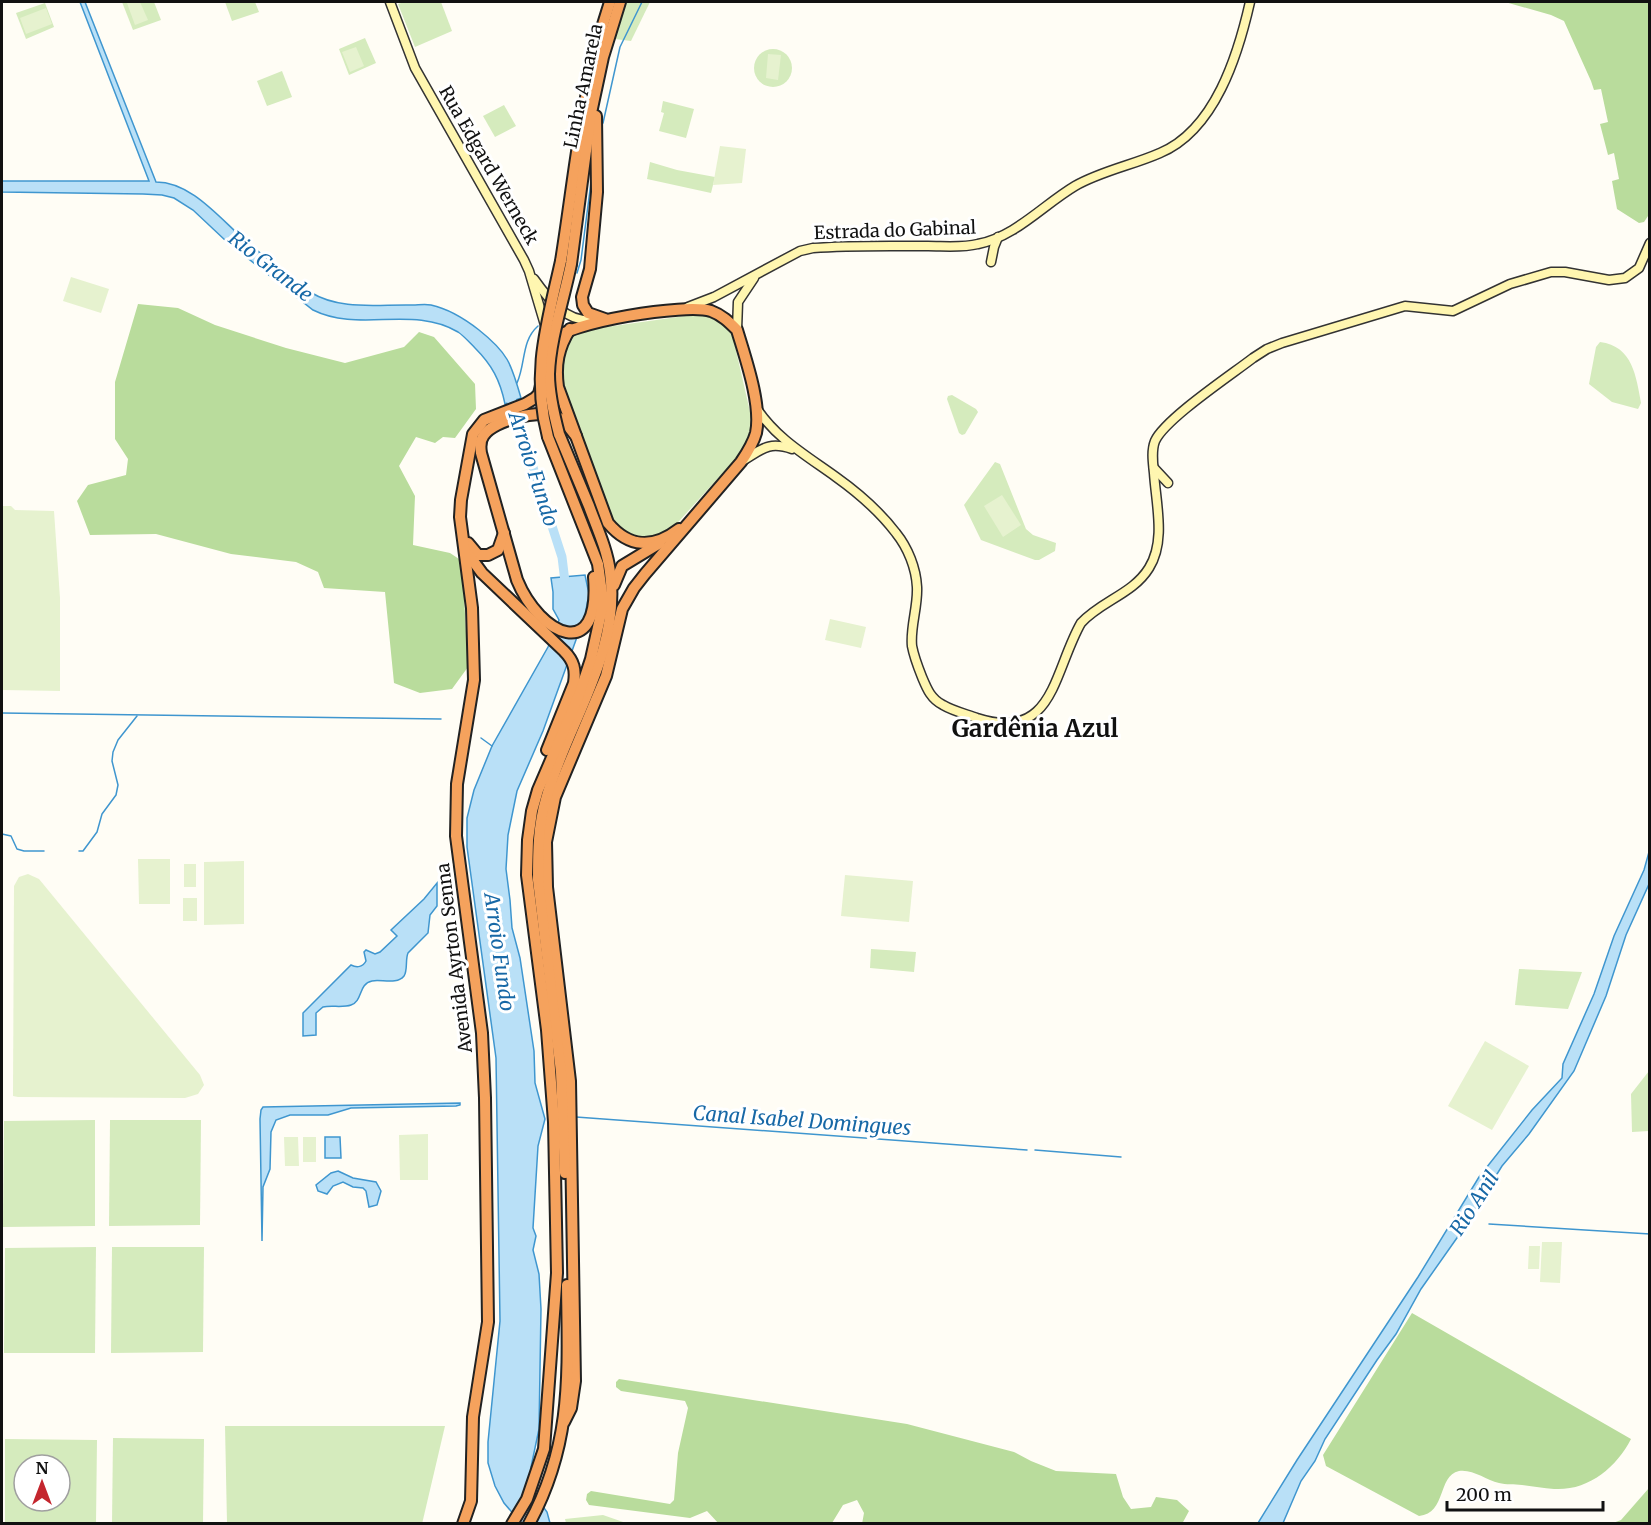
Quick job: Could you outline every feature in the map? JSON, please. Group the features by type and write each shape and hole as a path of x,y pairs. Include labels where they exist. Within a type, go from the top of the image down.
{"highway":[{"name":"Linha Amarela","path":"578,178 583,105 610,2"},
{"name":"Linha Amarela","path":"578,178 597,81 620,2"},
{"path":"597,81 597,192 590,269 582,301 588,313 605,319"},
{"path":"578,178 575,244 553,344 549,375 556,421 608,556 611,597"},
{"path":"532,811 544,774 579,695 602,609 603,594 598,564 548,437 543,420 539,376 544,338 578,178"},
{"path":"564,1422 574,1398 576,1350 572,1121 567,1052 547,887 546,856 549,822 555,797 606,676 622,609 639,581 741,462 755,434 757,409 737,330 729,321 710,311 676,311"},
{"name":"Estrada do Gabinal","path":"571,329 605,319 676,311"},
{"path":"546,349 553,338 571,329"},
{"path":"571,329 560,348 556,375 558,387 608,523 615,532 632,542 643,543 659,540 672,534"},
{"name":"Rua Edgard Werneck","path":"539,394 546,349"},
{"name":"Avenida Ayrton Senna","path":"463,1524 471,1501 473,1417 488,1322 482,1033 456,836 455,813 457,784 474,680 472,608 460,517 460,500 473,434 479,424 489,417 530,402 539,394"},
{"path":"573,502 594,576 594,602 590,620 583,629 578,632 562,632 550,626 523,594 480,448 483,436 495,426 540,413 557,417 576,436"},
{"path":"529,1524 548,1485 557,1454 564,1422 568,1372 564,1115 538,880 540,823 546,797 598,666 607,634 615,580 622,566 672,534 692,518"},
{"path":"463,533 474,552 478,555 488,555 498,550 503,540 504,529"},
{"path":"465,548 482,573 568,655 574,666 574,683 536,776 528,840 527,874 548,1030 554,1122 557,1241 544,1449 527,1499 512,1524"},
{"path":"549,968 555,986 561,1030 567,1052"}],"main road":[{"name":"Rua Edgard Werneck","path":"390,2 415,68 529,271 543,315 546,349"},
{"name":"Estrada do Gabinal","path":"676,311 702,303 800,251 813,248 978,244 1017,227 1083,181 1175,147 1191,134 1200,122 1225,78 1235,56 1250,2"},
{"path":"991,262 998,237"},
{"path":"757,409 770,428 849,486 896,532 916,574 912,645 927,691 942,705 949,708 989,722 1011,724 1030,718 1044,705 1081,623 1132,587 1148,569 1157,549 1158,537 1153,467 1156,440 1171,422 1267,349 1405,306 1454,311 1510,284 1551,272 1565,272 1609,280 1625,278 1639,268 1650,243"},
{"name":"Estrada do Gabinal","path":"529,271 546,296 571,317 586,321 605,319"},
{"name":"Estrada do Gabinal","path":"737,330 738,302 756,276"},
{"path":"741,462 769,446 784,447 800,452"},
{"path":"1153,467 1168,483"}],"green space":[{"path":"122,2 154,2 161,20 133,30"},
{"path":"140,2 148,20 135,25 127,3"},
{"path":"225,2 255,2 259,12 232,21"},
{"path":"441,2 452,31 415,47 398,4"},
{"path":"624,2 650,2 631,41 615,39 613,26"},
{"path":"1505,2 1649,2 1650,213 1644,222 1639,223 1617,209 1612,181 1619,179 1614,153 1608,155 1600,124 1608,122 1601,89 1594,90 1564,21"},
{"path":"45,3 54,27 26,39 16,13"},
{"path":"46,8 52,24 26,34 20,18"},
{"path":"365,38 376,63 349,75 339,49"},
{"path":"356,47 364,66 350,72 342,52"},
{"path":"773,49 780,50 786,55 791,61 791,75 786,81 780,86 773,87 766,86 760,81 755,75 754,68 755,61 760,55 766,50"},
{"path":"768,54 781,55 778,80 766,78"},
{"path":"282,71 292,97 267,106 257,81"},
{"path":"663,101 694,109 686,138 659,131 664,113 661,112"},
{"path":"504,105 516,126 495,137 483,116"},
{"path":"720,146 746,149 742,183 713,185"},
{"path":"650,162 715,177 711,193 647,179"},
{"path":"71,277 109,289 101,313 63,301"},
{"path":"138,304 178,308 215,325 286,348 345,363 404,347 419,332 434,337 475,384 476,409 455,438 443,437 435,443 416,437 399,466 415,496 413,545 450,553 462,561 468,667 452,689 420,693 394,683 385,592 324,588 318,572 296,562 231,554 156,534 90,535 77,501 88,485 126,475 128,459 115,439 115,382"},
{"path":"699,314 718,319 732,333 751,416 750,433 740,454 671,530 647,539 639,538 625,532 612,520 563,388 561,361 563,353 570,340 585,330"},
{"path":"1600,342 1620,350 1631,364 1641,403 1638,409 1612,402 1589,384 1596,347"},
{"path":"952,395 978,412 965,434 962,435 959,433 947,399"},
{"path":"995,462 1000,464 1026,529 1033,535 1056,543 1055,551 1039,560 981,540 964,505"},
{"path":"1002,495 1021,525 1003,537 984,506"},
{"path":"2,506 11,506 15,510 54,511 60,598 60,691 2,690"},
{"path":"830,619 866,627 861,648 825,640"},
{"path":"138,859 170,859 170,904 139,904"},
{"path":"244,861 244,924 204,925 204,862"},
{"path":"184,864 196,864 196,887 184,887"},
{"path":"28,874 39,879 200,1075 204,1085 198,1094 185,1098 13,1096 14,886 19,877"},
{"path":"845,875 913,881 909,922 841,916"},
{"path":"183,898 197,898 197,921 183,921"},
{"path":"871,949 916,952 914,972 870,968"},
{"path":"1519,969 1582,972 1568,1009 1515,1005"},
{"path":"1485,1041 1529,1066 1492,1130 1448,1106"},
{"path":"1649,1071 1649,1131 1632,1132 1631,1094"},
{"path":"95,1120 95,1226 3,1227 4,1121"},
{"path":"110,1120 201,1120 200,1225 109,1226"},
{"path":"428,1134 428,1180 400,1180 399,1135"},
{"path":"284,1137 298,1137 299,1166 285,1166"},
{"path":"303,1137 316,1137 316,1162 303,1162"},
{"path":"1542,1242 1562,1242 1560,1283 1540,1282"},
{"path":"1529,1246 1540,1246 1539,1269 1528,1269"},
{"path":"96,1247 95,1353 4,1353 5,1248"},
{"path":"112,1247 204,1247 203,1352 111,1353"},
{"path":"1412,1313 1631,1439 1625,1450 1600,1476 1566,1489 1502,1484 1479,1475 1459,1471 1447,1480 1434,1508 1419,1516 1326,1466 1323,1455"},
{"path":"619,1379 907,1424 1014,1452 1056,1471 1116,1474 1123,1497 1131,1509 1151,1507 1156,1497 1177,1500 1189,1511 1182,1524 862,1524 864,1513 857,1500 843,1505 832,1523 719,1524 707,1511 690,1518 589,1505 586,1500 587,1494 591,1491 670,1504 674,1500 678,1453 688,1408 685,1401 621,1391 616,1387"},
{"path":"225,1426 445,1426 422,1524 227,1523"},
{"path":"113,1438 204,1439 203,1523 112,1523"},
{"path":"5,1439 97,1440 96,1523 5,1523"},
{"path":"1649,1488 1649,1523 1613,1523 1621,1520"},
{"path":"603,1515 626,1523 566,1523 565,1519"}],"water":[{"name":"Rio Grande","path":"80,2 85,2 156,182 182,188 205,203 277,267 310,292 322,298 360,305 431,305 462,318 489,338 502,352 511,367 521,398 505,404 498,380 486,361 458,332 441,324 423,320 349,319 313,310 226,241 193,210 174,198 143,194 2,192 2,181 149,181"},
{"path":"585,575 589,594 585,615 543,731 517,791 508,835 506,869 512,928 520,958 534,1051 535,1083 545,1119 538,1146 533,1228 536,1236 533,1250 539,1274 541,1309 539,1429 531,1467 536,1497 547,1512 550,1523 522,1524 504,1503 495,1486 488,1463 500,1321 496,1058 467,847 467,818 474,790 492,746 548,647 559,620 553,609 551,578"},
{"name":"Rio Anil","path":"1649,852 1649,884 1626,935 1606,996 1574,1071 1529,1134 1502,1166 1459,1235 1421,1289 1396,1334 1325,1439 1315,1461 1301,1481 1283,1523 1258,1523 1418,1277 1479,1177 1532,1110 1562,1078 1563,1064 1594,994 1614,936 1644,870"},
{"path":"437,883 437,906 430,915 428,933 408,953 404,976 397,980 372,981 364,985 357,1000 351,1005 323,1007 316,1013 316,1035 303,1036 303,1013 351,965 358,967 363,965 366,961 364,952 366,950 375,954 380,952 397,936 391,930 424,899"},
{"path":"460,1103 456,1106 351,1108 328,1115 290,1115 276,1120 271,1132 270,1169 263,1187 262,1241 260,1119 263,1107"},
{"path":"325,1137 340,1137 341,1158 325,1158"},
{"path":"338,1171 353,1178 376,1182 381,1191 377,1205 369,1207 366,1191 363,1188 353,1187 343,1182 333,1186 327,1194 318,1191 316,1185 331,1173"}],"waterway":[{"path":"603,123 620,47 642,2"},
{"path":"577,273 581,260 591,182"},
{"path":"517,383 526,345 538,326"},
{"name":"Arroio Fundo","path":"508,390 562,557 566,590"},
{"path":"2,713 441,719"},
{"path":"79,851 83,851 97,832 102,814 116,795 118,785 112,761 113,752 118,740 137,716"},
{"path":"481,738 492,746"},
{"path":"2,834 11,836 17,849 44,851"},
{"name":"Canal Isabel Domingues","path":"576,1117 1027,1150"},
{"name":"Canal Isabel Domingues","path":"1035,1150 1121,1157"},
{"path":"1489,1224 1650,1234"}],"district":[{"name":"Gardênia Azul","path":"1035,728"}]}
